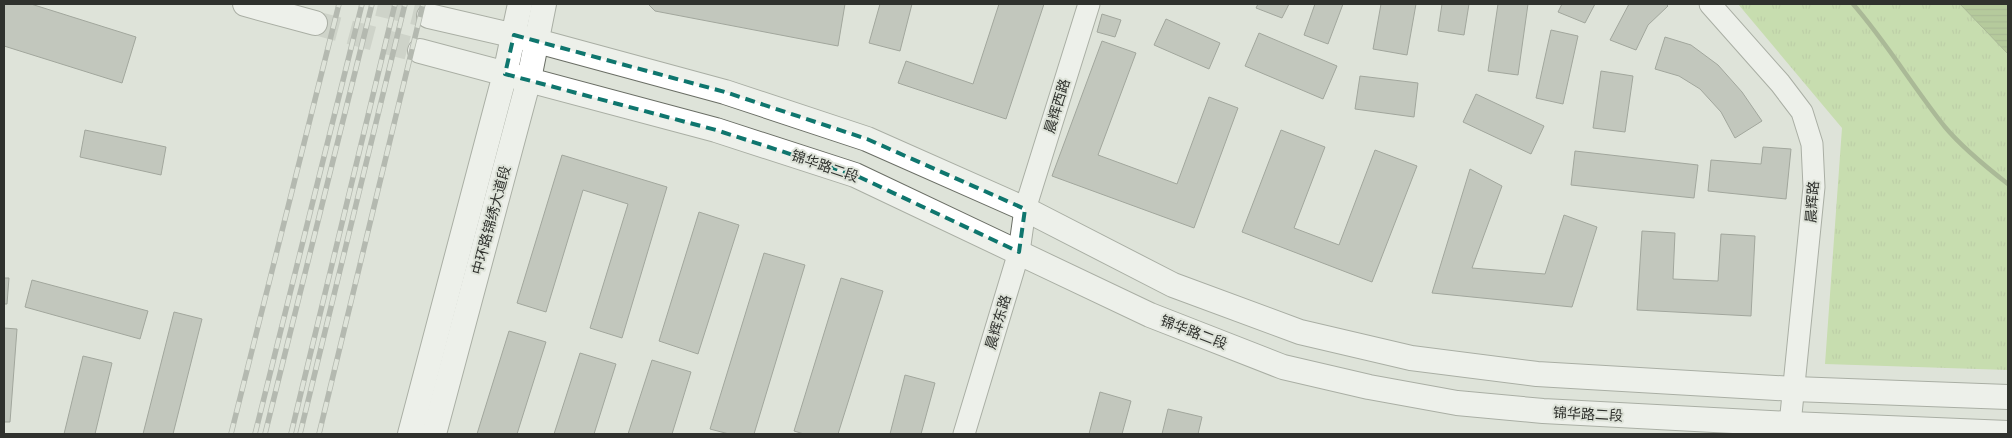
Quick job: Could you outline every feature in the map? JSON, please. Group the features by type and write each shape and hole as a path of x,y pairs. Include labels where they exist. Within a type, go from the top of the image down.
{"main road":[{"path":"245,4 315,23"},
{"name":"中环路锦绣大道段","path":"410,434 505,74 520,4"},
{"name":"中环路锦绣大道段","path":"434,434 529,79 544,4"},
{"path":"429,16 537,40 726,92 867,139 1025,209 1173,285 1300,332 1412,358 1537,374 1794,390 2008,397"},
{"name":"锦华路二段","path":"420,51 716,130 855,176 1020,252 1150,315 1274,364 1369,388 1457,403 1790,429 2008,433"}],"street":[{"name":"晨辉西路","path":"1025,209 1089,4"},
{"name":"晨辉路","path":"1710,4 1780,83 1802,112 1812,144 1814,186 1790,429"},
{"name":"晨辉东路","path":"964,434 1020,252 1025,209"}],"highlighted area":[{"path":"514,35 725,92 867,139 1025,209 1019,252 855,175 716,130 505,74"}],"green space":[{"path":"1738,4 2008,4 2008,370 1825,364 1842,128"}],"shaded area":[{"path":"1960,4 2008,4 2008,54"}],"building":[{"path":"4,4 31,4 136,37 122,83 4,46"},
{"path":"648,4 845,4 838,46 655,11"},
{"path":"880,4 912,4 900,51 869,43"},
{"path":"999,4 1044,4 1006,119 898,83 906,61 973,84"},
{"path":"1258,4 1289,4 1282,18 1256,8"},
{"path":"1315,4 1343,4 1328,44 1304,35"},
{"path":"1381,4 1416,4 1407,55 1373,49"},
{"path":"1442,4 1469,4 1464,35 1438,31"},
{"path":"1498,4 1528,4 1518,75 1488,71"},
{"path":"1562,4 1595,4 1585,23 1558,12"},
{"path":"1629,4 1666,4 1668,6 1648,25 1636,50 1610,40"},
{"path":"1102,14 1121,20 1115,37 1097,32"},
{"path":"1166,19 1220,43 1209,69 1154,45"},
{"path":"1551,30 1578,36 1563,104 1536,98"},
{"path":"1259,33 1337,66 1323,99 1245,66"},
{"path":"1665,37 1691,45 1718,65 1742,92 1762,121 1735,138 1721,112 1700,89 1679,76 1655,69"},
{"path":"1102,41 1136,53 1098,155 1177,184 1209,97 1238,108 1194,228 1052,176"},
{"path":"1601,71 1633,76 1625,132 1593,128"},
{"path":"1360,76 1418,83 1414,117 1355,109"},
{"path":"1476,94 1544,126 1531,154 1463,122"},
{"path":"85,130 166,147 161,175 80,157"},
{"path":"1281,130 1325,147 1294,228 1339,245 1375,150 1417,166 1372,282 1242,232"},
{"path":"1763,147 1791,149 1786,199 1708,191 1711,160 1761,164"},
{"path":"1575,151 1698,165 1694,198 1571,185"},
{"path":"562,155 667,187 622,338 590,328 628,204 583,190 546,312 517,303"},
{"path":"1470,169 1502,186 1472,268 1545,274 1564,215 1597,227 1572,307 1432,293"},
{"path":"699,212 739,225 698,354 659,341"},
{"path":"1642,231 1675,233 1673,279 1718,281 1721,234 1755,236 1751,316 1637,310"},
{"path":"764,253 805,265 754,434 729,434 710,429"},
{"path":"4,278 9,278 7,304 4,304"},
{"path":"841,278 883,291 838,434 804,434 794,431"},
{"path":"32,280 148,311 140,339 25,307"},
{"path":"174,312 202,319 173,434 143,434"},
{"path":"4,328 17,329 10,422 4,422"},
{"path":"509,331 546,342 517,434 477,434"},
{"path":"580,353 616,364 594,434 554,434"},
{"path":"83,356 112,363 95,434 64,434"},
{"path":"652,360 691,372 672,434 628,434"},
{"path":"905,375 935,383 921,434 890,434"},
{"path":"1100,392 1131,401 1122,434 1089,434"},
{"path":"1168,409 1202,417 1198,434 1162,434"}],"waterway":[{"path":"1853,4 1951,134 1984,165 2008,184"}],"tunnel":[{"path":"378,4 429,16"},
{"path":"315,23 420,51"}],"railway":[{"path":"231,434 339,4"},
{"path":"255,434 362,4"},
{"path":"265,434 372,4"},
{"path":"291,434 395,4"},
{"path":"300,434 405,4"},
{"path":"319,434 423,4"}]}
